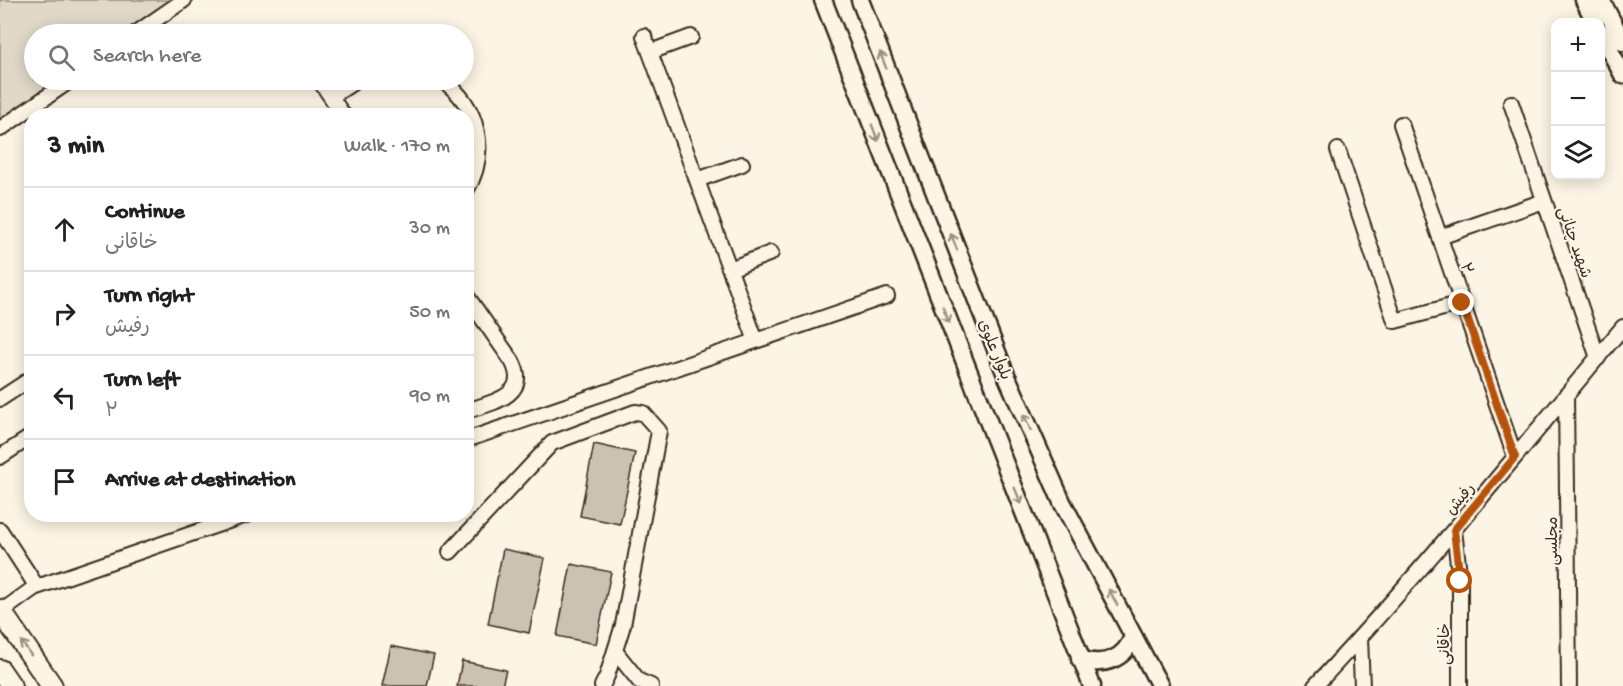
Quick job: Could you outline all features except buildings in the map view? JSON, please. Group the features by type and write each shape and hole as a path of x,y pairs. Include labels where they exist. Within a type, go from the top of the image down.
{"highway":[{"path":"1,611 52,686"},
{"path":"0,670 11,686"}],"main road":[{"name":"بلوار علوی","path":"824,0 1092,686"},
{"name":"بلوار علوی","path":"860,0 1004,370 1062,502 1160,686"},
{"path":"1584,0 1593,18"},
{"path":"1602,0 1623,42"},
{"path":"1605,41 1623,75"},
{"path":"1080,659 1091,663 1113,660 1123,654 1133,636"}],"street":[{"path":"149,24 184,0"},
{"path":"644,36 756,341"},
{"path":"650,52 691,37"},
{"path":"30,108 57,90"},
{"path":"326,90 339,108"},
{"path":"331,97 342,90"},
{"path":"453,90 468,108"},
{"name":"شهید چنانی","path":"1511,103 1598,358"},
{"path":"0,129 24,112"},
{"path":"474,121 478,134 478,159 474,174"},
{"name":"۲","path":"1401,124 1515,457"},
{"path":"1338,150 1395,321 1462,303"},
{"path":"697,180 742,164"},
{"path":"1440,237 1544,201"},
{"path":"730,269 771,254"},
{"path":"474,437 887,296"},
{"path":"474,306 512,361 518,380 514,389 506,397 474,408"},
{"name":"رفیش","path":"1316,686 1454,530 1598,358 1617,339 1623,327"},
{"path":"0,399 24,383"},
{"name":"مجلسی","path":"1566,396 1569,686"},
{"path":"450,552 552,443 635,412 643,413 659,431 625,614 608,676 602,686"},
{"path":"0,457 24,441"},
{"path":"1,611 36,587 226,522"},
{"path":"0,530 36,587"},
{"name":"خاقانی","path":"1454,530 1460,581 1460,686"},
{"path":"1360,638 1362,686"},
{"path":"615,651 639,681 651,686"}],"shaded area":[{"path":"0,0 173,0 138,24 24,24 24,90 46,90 0,122"}],"route":[{"path":"1460,581 1454,530 1515,457 1462,303"}]}
